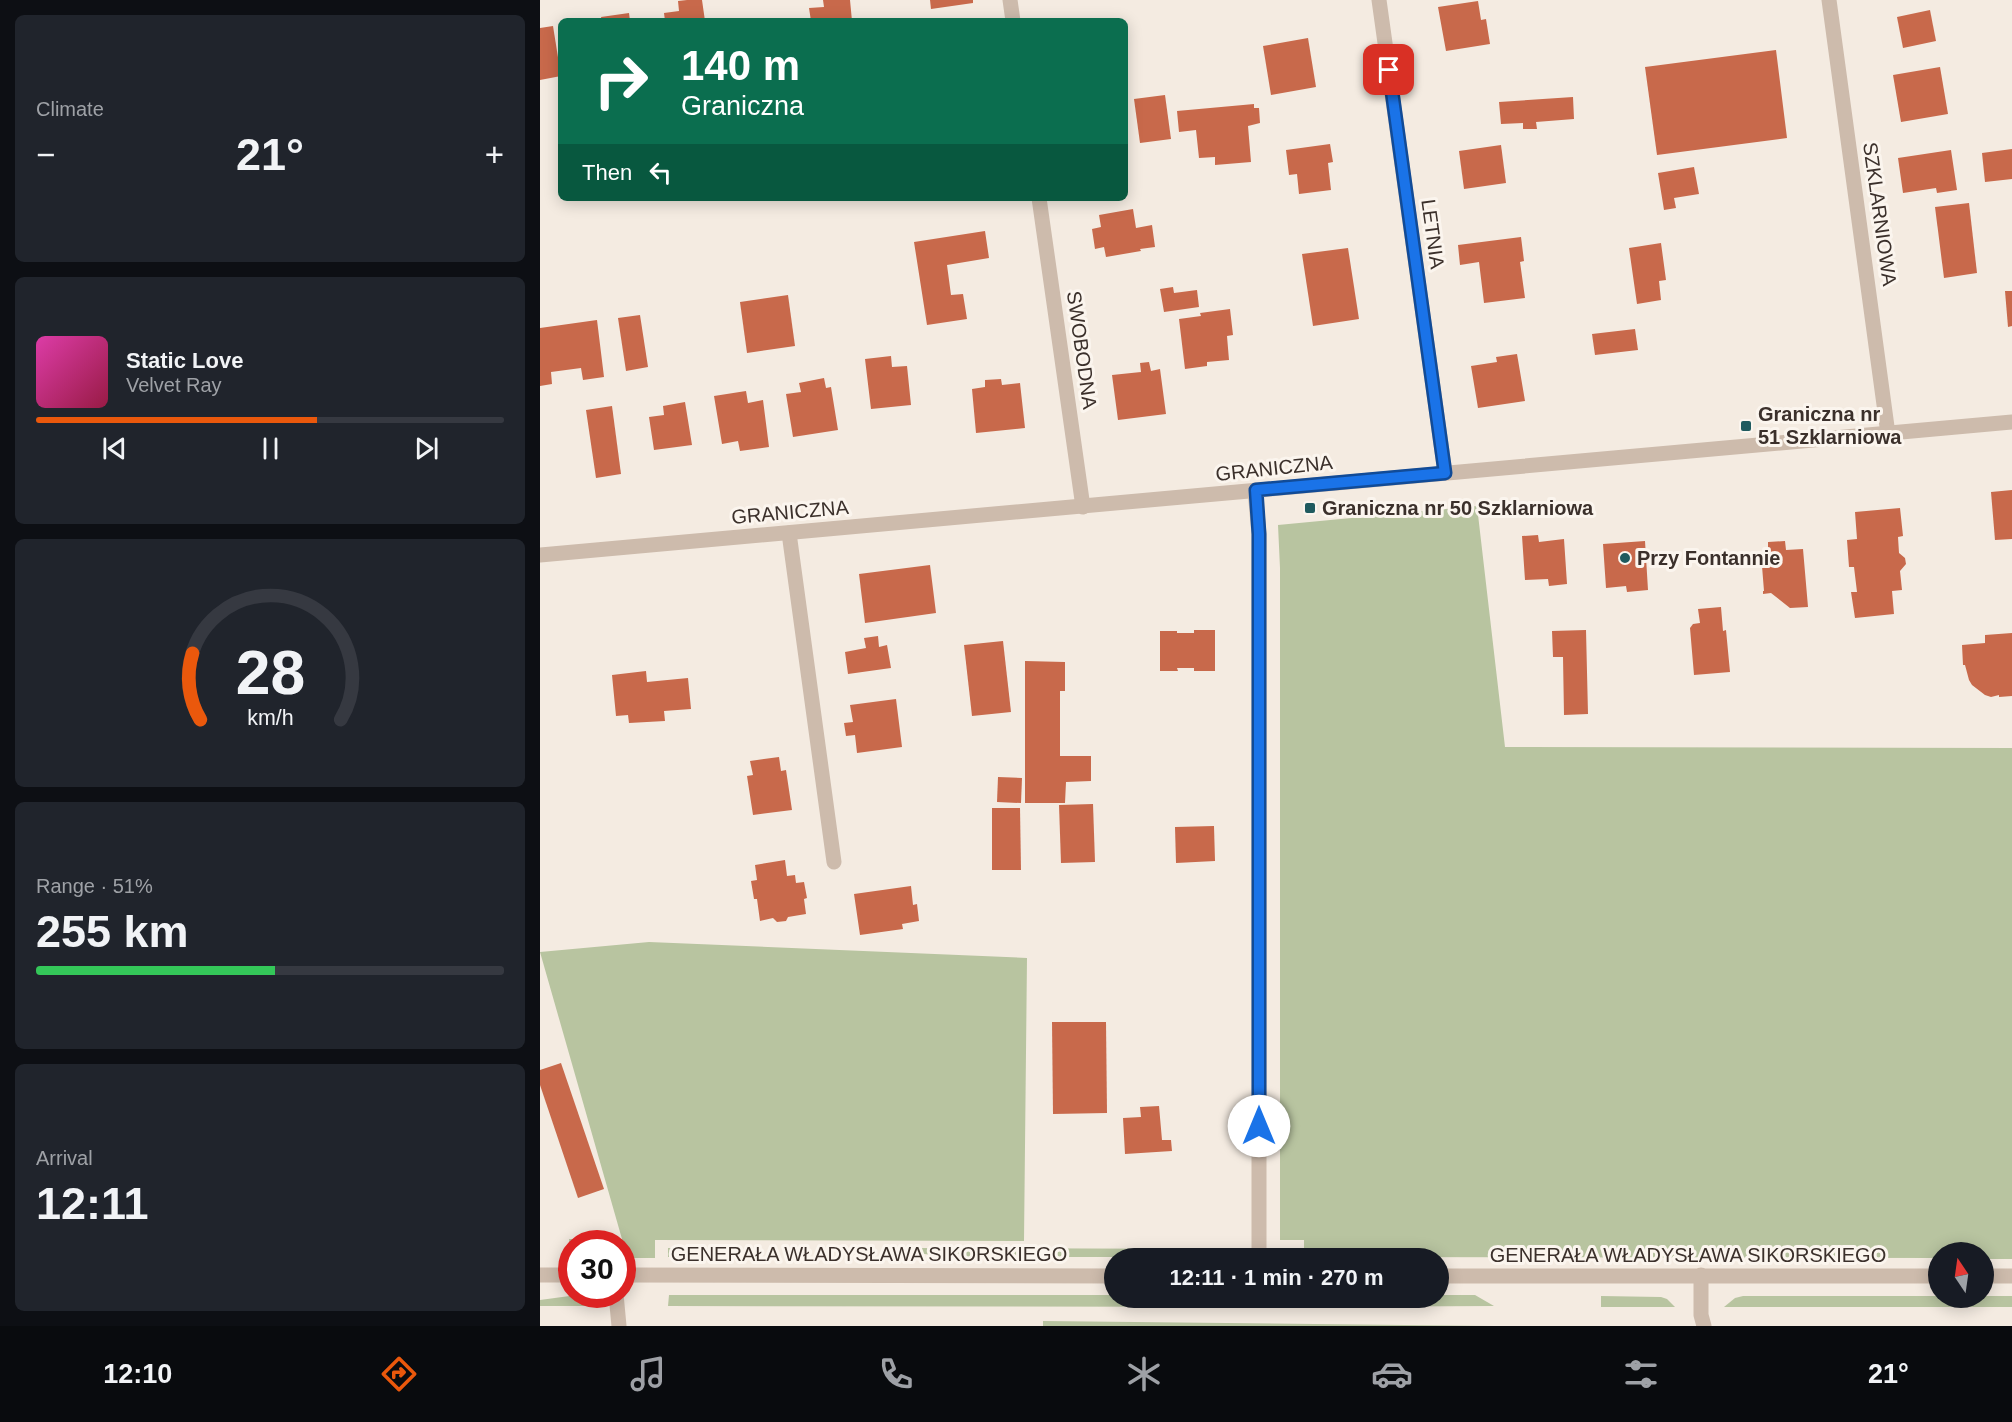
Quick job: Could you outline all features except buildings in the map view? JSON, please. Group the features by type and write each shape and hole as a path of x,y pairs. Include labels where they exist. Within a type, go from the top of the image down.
{"street":[{"path":"1010,0 1013,18"},
{"name":"LETNIA","path":"1379,0 1445,473"},
{"name":"SZKLARNIOWA","path":"1829,0 1888,434"},
{"name":"SWOBODNA","path":"1039,201 1083,507"},
{"name":"GRANICZNA","path":"540,555 2012,422"},
{"path":"1256,490 1259,534 1259,1248"},
{"path":"789,533 834,862"},
{"path":"540,1275 558,1275"},
{"name":"GENERAŁA WŁADYSŁAWA SIKORSKIEGO","path":"636,1275 1104,1276"},
{"path":"1701,1275 1701,1315 1704,1326"},
{"name":"GENERAŁA WŁADYSŁAWA SIKORSKIEGO","path":"1449,1276 1928,1276"},
{"path":"1994,1276 2012,1276"},
{"path":"617,1308 618,1326"}],"green space":[{"path":"1477,506 1505,747 2012,748 2012,1259 1994,1259 1994,1242 1928,1242 1928,1258 1449,1257 1449,1248 1304,1248 1304,1240 1280,1240 1280,568 1278,525"},
{"path":"649,942 1027,958 1024,1241 655,1240 655,1258 636,1258 636,1230 619,1230 540,952"},
{"path":"668,1248 735,1248 735,1252 706,1257 668,1257"},
{"path":"908,1248 1104,1249 1104,1257 951,1257 907,1252"},
{"path":"669,1295 1104,1295 1104,1307 668,1306"},
{"path":"1449,1295 1475,1295 1494,1306 1449,1306"},
{"path":"1601,1296 1661,1297 1667,1299 1675,1307 1601,1307"},
{"path":"1743,1296 1928,1296 1928,1307 1724,1307 1735,1298"},
{"path":"1994,1296 2012,1296 2012,1307 1994,1307"},
{"path":"558,1298 558,1306 540,1306 540,1300"},
{"path":"1043,1321 1494,1326 1043,1326"}],"place":[{"name":"Graniczna nr 51 Szklarniowa","path":"1746,426"},
{"name":"Graniczna nr 50 Szklarniowa","path":"1310,508"},
{"name":"Przy Fontannie","path":"1625,558"}],"route":[{"path":"1259,1126 1259,534 1256,490 1445,473 1389,70"}]}
